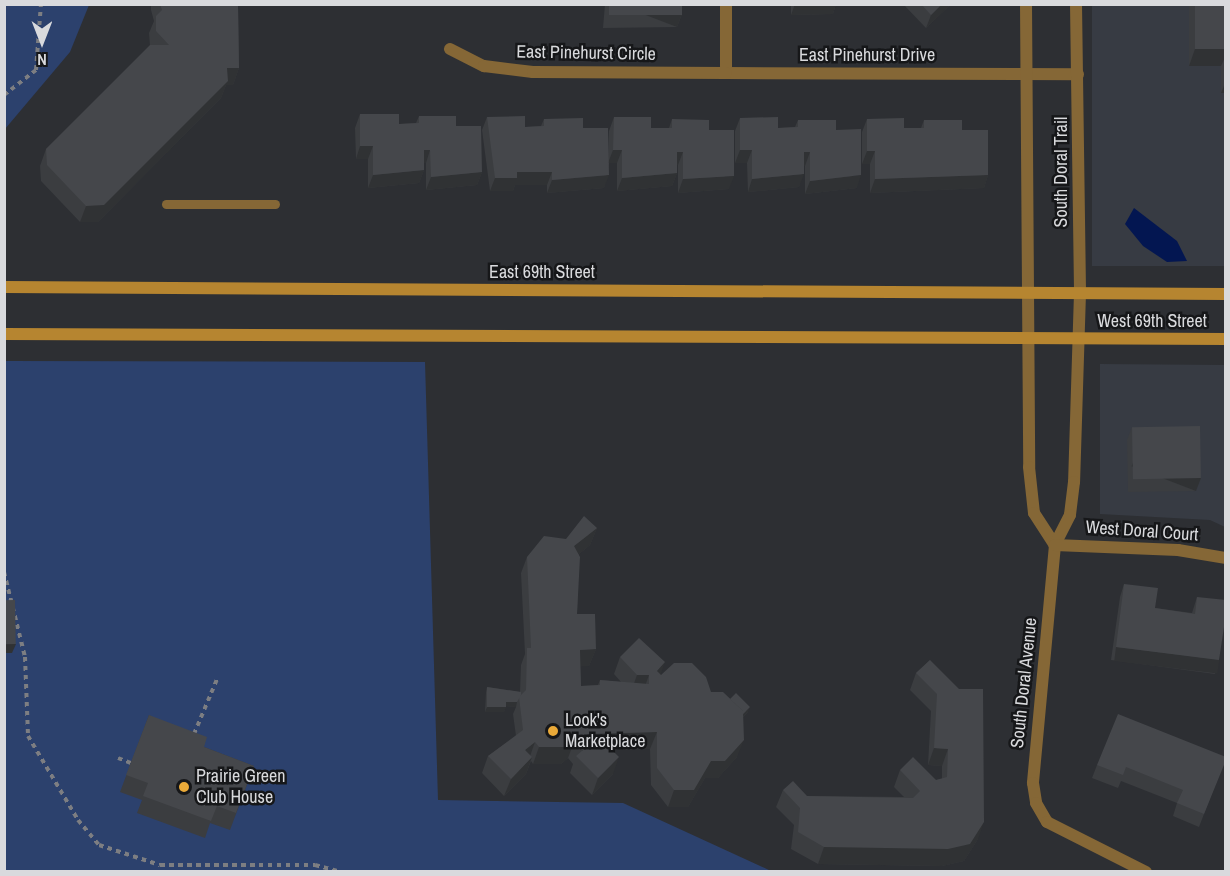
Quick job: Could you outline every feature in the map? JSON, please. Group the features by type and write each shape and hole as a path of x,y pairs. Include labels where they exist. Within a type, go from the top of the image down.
{"main road":[{"name":"East 69th Street","path":"4,287 1080,293"},
{"name":"West 69th Street","path":"1080,293 1226,294"},
{"path":"4,334 1079,339"},
{"name":"West 69th Street","path":"1079,339 1226,339"}],"street":[{"path":"726,4 726,73"},
{"name":"South Doral Trail","path":"1026,4 1028,292"},
{"name":"South Doral Trail","path":"1076,4 1079,339"},
{"name":"East Pinehurst Circle","path":"450,49 484,66 533,72 726,73"},
{"name":"East Pinehurst Drive","path":"726,73 1078,74"},
{"path":"1028,292 1034,513 1055,545"},
{"name":"South Doral Avenue","path":"1079,339 1074,482 1070,515 1055,545 1033,783 1036,803 1047,822 1146,872"},
{"name":"West Doral Court","path":"1055,545 1178,549 1226,558"}],"lane":[{"path":"166,204 275,204"}],"path":[{"path":"4,95 36,70 41,4"},
{"path":"4,572 25,657 28,736 78,820 99,845 160,866 315,866 341,872"},
{"path":"192,738 218,677"},
{"path":"118,758 131,763"}],"shaded area":[{"path":"5,4 89,5 70,52 5,129"},
{"path":"1092,5 1225,5 1225,266 1092,266"},
{"path":"1134,208 1177,241 1187,261 1167,262 1143,246 1125,224"},
{"path":"5,361 425,362 438,800 623,803 771,871 5,872"},
{"path":"1100,364 1225,365 1225,527 1210,520 1100,514"}],"building":[{"path":"160,4 238,4 239,68 227,68 228,81 104,205 86,206 47,165 46,149 150,45 169,45 156,31 156,16 162,10"},
{"path":"609,4 682,4 682,15 609,15"},
{"path":"921,4 942,4 931,15"},
{"path":"1195,4 1226,4 1226,49 1195,49"},
{"path":"360,114 399,114 399,124 419,123 419,116 456,116 456,126 481,126 482,172 431,177 430,150 424,150 424,170 373,175 373,146 360,146"},
{"path":"525,116 525,127 544,126 544,119 583,118 583,128 608,128 609,175 552,180 552,172 517,172 517,178 495,178 487,117"},
{"path":"614,117 651,117 651,128 672,128 672,119 709,120 709,130 734,130 734,176 683,179 683,152 677,152 677,173 622,178 622,150 613,150"},
{"path":"778,117 778,128 798,127 798,120 836,120 836,130 861,129 861,175 810,181 810,152 804,152 804,174 752,179 752,150 740,150 740,118"},
{"path":"904,118 904,128 924,128 924,120 962,120 962,130 988,130 988,175 875,179 875,151 867,151 867,119"},
{"path":"1200,426 1201,478 1133,479 1132,427"},
{"path":"584,516 597,528 574,546 580,557 577,614 595,614 596,649 580,650 581,686 600,685 600,680 649,684 649,675 637,675 620,657 639,638 665,662 657,671 661,675 674,663 692,663 706,677 711,692 723,692 743,711 744,740 725,761 711,761 694,790 674,790 657,768 657,732 587,734 593,740 597,735 619,757 598,778 576,756 583,750 574,742 567,747 539,747 535,742 525,750 532,757 511,779 488,756 523,730 519,697 526,690 527,648 531,648 527,557 544,536 566,539"},
{"path":"1124,584 1158,588 1155,608 1195,614 1197,597 1226,600 1219,660 1116,647"},
{"path":"4,600 15,600 16,644 5,644"},
{"path":"930,660 959,689 983,689 984,822 970,844 948,849 824,847 798,832 800,808 783,790 793,781 807,796 913,798 920,791 900,770 913,757 936,780 947,777 948,749 934,748 937,694 916,673"},
{"path":"487,687 521,692 521,695 517,702 506,702 506,707 487,707"},
{"path":"736,693 750,707 743,714 743,711 730,699"},
{"path":"1118,714 1226,757 1204,814 1177,803 1183,790 1126,767 1123,775 1097,765"},
{"name":"Prairie Green Club House","path":"149,715 207,737 204,747 254,766 236,813 217,806 211,821 143,796 148,783 126,775"}],"place":[{"name":"Look's Marketplace","path":"553,731"},
{"name":"Prairie Green Club House","path":"184,787"}]}
